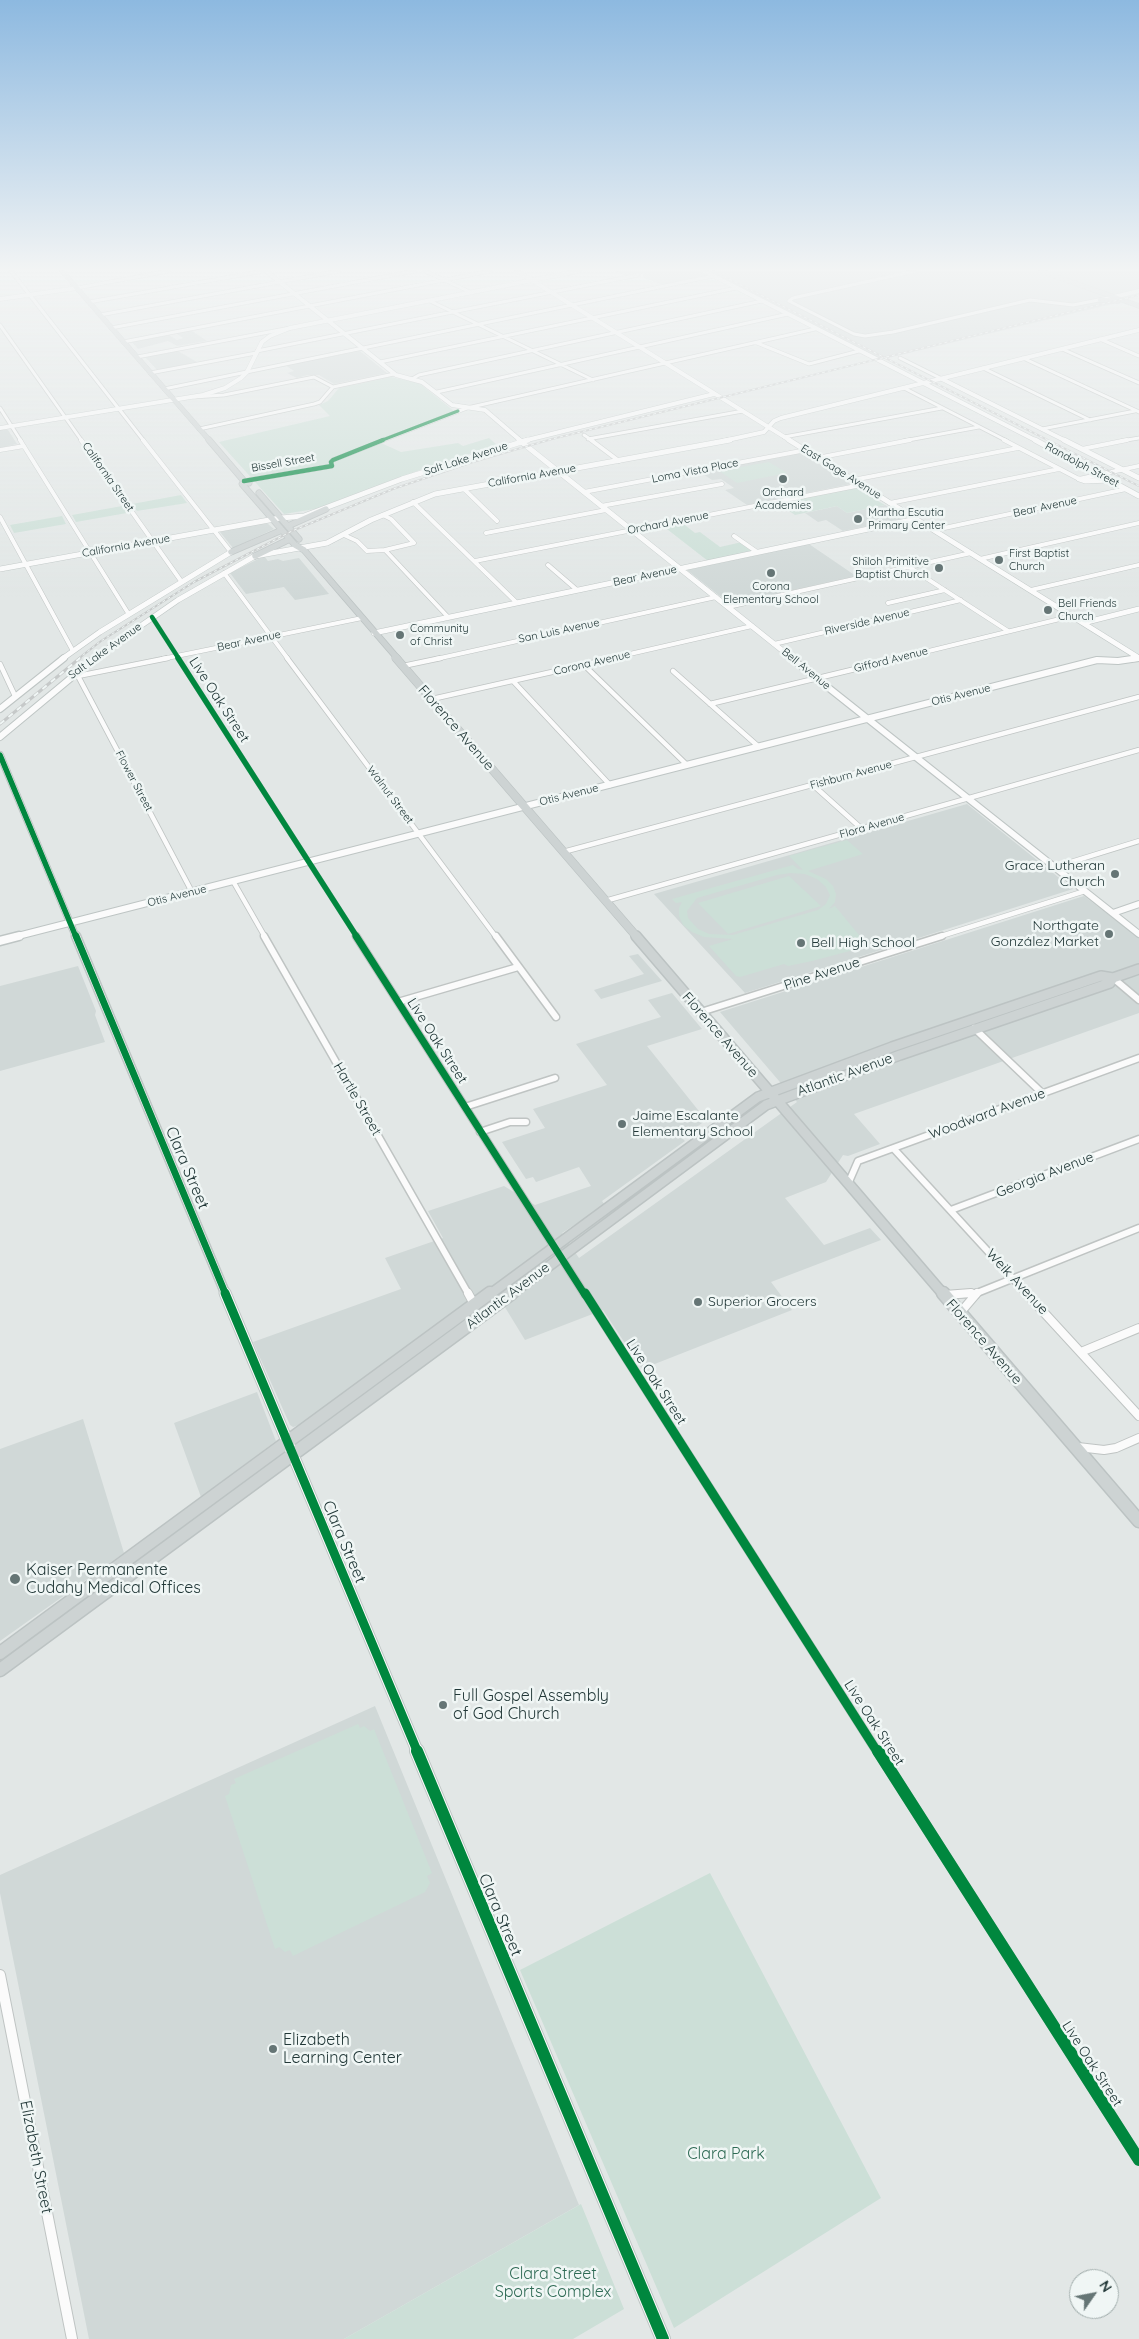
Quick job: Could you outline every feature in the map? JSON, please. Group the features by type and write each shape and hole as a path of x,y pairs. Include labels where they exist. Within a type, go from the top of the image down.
{"main road":[{"path":"157,380 244,481 249,482 288,526 303,544 302,548 295,546 242,484 244,481"},
{"path":"288,526 326,509"},
{"path":"231,552 282,530"},
{"path":"255,556 290,539"},
{"name":"Florence Avenue","path":"302,548 1139,1521"},
{"name":"Atlantic Avenue","path":"0,1670 293,1456 766,1105 773,1097 968,1022 1101,976 1113,978 1139,969"},
{"name":"Atlantic Avenue","path":"0,1653 758,1097 773,1097 976,1029 1109,983 1113,978"}],"street":[{"name":"California Street","path":"40,380 181,581"},
{"path":"96,380 231,552"},
{"path":"164,388 205,380"},
{"path":"194,398 231,385 237,380"},
{"path":"0,428 227,394 298,380"},
{"path":"320,380 333,387"},
{"path":"199,429 318,403 333,387 365,380"},
{"path":"416,380 422,382 436,392 458,411"},
{"path":"436,392 491,380"},
{"name":"Bissell Street","path":"244,481 332,466 331,462 333,460 458,411 592,380"},
{"name":"East Gage Avenue","path":"692,380 1139,658"},
{"name":"Randolph Street","path":"918,380 1102,474 1139,496"},
{"path":"761,423 934,380"},
{"name":"Randolph Street","path":"946,380 1139,478"},
{"path":"1008,380 1090,420"},
{"path":"1071,380 1138,411"},
{"path":"904,388 1078,479 1085,481 1111,480"},
{"name":"Salt Lake Avenue","path":"281,518 326,509 420,473 522,441 714,394"},
{"name":"Bell Avenue","path":"451,404 485,410 558,472 1139,934"},
{"path":"0,408 128,613"},
{"path":"784,436 942,408"},
{"path":"588,439 743,411"},
{"path":"1042,429 1138,411"},
{"name":"California Avenue","path":"302,548 327,543 383,515 435,494 753,436 781,418"},
{"path":"818,458 979,427"},
{"path":"753,436 777,433"},
{"path":"584,435 619,461"},
{"path":"1082,449 1139,438"},
{"path":"0,450 24,446"},
{"path":"853,480 1018,448"},
{"name":"Loma Vista Place","path":"584,492 806,450"},
{"path":"1078,479 1139,466"},
{"path":"890,503 1059,469"},
{"path":"601,506 722,484"},
{"name":"Orchard Avenue","path":"474,561 861,485"},
{"path":"464,488 497,521"},
{"name":"Bear Avenue","path":"935,530 1126,490"},
{"path":"413,502 517,603"},
{"path":"486,533 606,510"},
{"path":"344,535 357,541 367,551 385,550 414,543 391,519 383,515"},
{"path":"0,517 72,651"},
{"name":"California Avenue","path":"0,569 281,518"},
{"name":"Bear Avenue","path":"374,633 916,519"},
{"path":"980,559 1139,524"},
{"path":"734,536 757,552"},
{"name":"Salt Lake Avenue","path":"0,737 75,675 152,617 255,556 302,548"},
{"path":"385,550 448,617"},
{"name":"Salt Lake Avenue","path":"0,709 72,651 128,613 231,552"},
{"path":"728,607 971,553"},
{"path":"548,565 577,590"},
{"path":"1030,590 1139,565"},
{"path":"909,567 1008,631"},
{"name":"Walnut Street","path":"224,573 556,1017"},
{"path":"888,603 945,590"},
{"name":"San Luis Avenue","path":"403,666 716,597"},
{"name":"Riverside Avenue","path":"774,644 960,600"},
{"path":"1083,623 1139,609"},
{"name":"Gifford Avenue","path":"710,704 1072,616"},
{"name":"Live Oak Street","path":"152,617 1139,2160"},
{"name":"Bear Avenue","path":"75,675 362,618"},
{"name":"Corona Avenue","path":"432,700 752,626"},
{"path":"1097,660 1129,651"},
{"name":"Otis Avenue","path":"0,941 1097,660 1118,661 1139,658"},
{"path":"0,664 15,696"},
{"path":"584,665 687,765"},
{"path":"673,671 759,747"},
{"name":"Flower Street","path":"75,675 192,892"},
{"path":"513,681 610,785"},
{"name":"Fishburn Avenue","path":"563,852 1139,697"},
{"name":"Flora Avenue","path":"605,901 1139,750"},
{"name":"Clara Street","path":"0,755 663,2339"},
{"path":"813,785 862,829"},
{"path":"1055,867 1139,841"},
{"name":"Hartle Street","path":"234,881 474,1306 484,1314"},
{"name":"Pine Avenue","path":"701,1012 1085,891"},
{"path":"1113,913 1139,904"},
{"path":"398,1002 518,967"},
{"path":"1113,978 1139,1000"},
{"path":"968,1022 1042,1093"},
{"name":"Woodward Avenue","path":"848,1184 858,1161 1139,1058"},
{"path":"464,1107 554,1078"},
{"path":"480,1132 510,1122 526,1122"},
{"name":"Georgia Avenue","path":"951,1210 1139,1139"},
{"name":"Weik Avenue","path":"894,1148 1139,1416"},
{"path":"944,1295 976,1294 1139,1228"},
{"path":"960,1313 976,1294"},
{"path":"1081,1352 1139,1328"},
{"path":"1075,1447 1104,1450 1116,1448 1139,1438"},
{"name":"Elizabeth Street","path":"0,1975 72,2339"}],"shaded area":[{"path":"328,380 353,380 334,384"},
{"path":"0,430 8,430 17,444 0,448"},
{"name":"Orchard Academies","path":"802,453 851,484 747,505 725,490 734,488 721,479 712,480 700,472"},
{"name":"Martha Escutia Primary Center","path":"885,505 906,518 843,531 826,520 818,522 805,513 837,506 847,513"},
{"path":"265,523 274,529 233,548 220,532"},
{"name":"Corona Elementary School","path":"809,544 856,576 730,604 687,570"},
{"path":"264,556 268,561 299,558 329,594 295,600 284,587 246,594 230,573"},
{"name":"Bell High School","path":"967,804 1073,889 745,993 654,894"},
{"path":"1084,896 1139,938 1139,1013 854,1114 880,1144 848,1156 843,1155 826,1182 785,1198 824,1245 870,1228 881,1240 771,1282 792,1310 642,1369 603,1310 525,1340 492,1286 299,1425 293,1427 290,1425 253,1342 401,1289 385,1258 443,1238 428,1211 504,1186 535,1205 591,1186 579,1167 536,1182 533,1177 526,1179 502,1142 545,1128 533,1109 607,1085 576,1044 661,1017 648,1000 672,993 702,1029 647,1046 706,1120 682,1138 685,1141 602,1201 605,1205 562,1233 579,1258 797,1102 720,1012"},
{"path":"638,954 662,981 601,999 594,990 644,974 629,956"},
{"path":"78,966 96,1011 95,1015 105,1042 0,1071 0,986"},
{"path":"257,1392 276,1441 201,1497 174,1423"},
{"path":"83,1419 124,1553 0,1641 0,1449"},
{"name":"Elizabeth Learning Center","path":"375,1706 579,2205 344,2339 89,2339 0,1893 0,1875"}],"green space":[{"path":"376,380 406,380 419,383 454,411 400,431 379,442 401,452 458,443 463,446 489,438 497,445 420,470 321,508 284,514 219,442 330,416 319,405 328,401 339,388"},
{"path":"769,462 787,473 737,483 719,471"},
{"path":"856,488 885,505 847,513 837,506 795,515 777,503"},
{"path":"181,495 187,503 137,511 132,504"},
{"path":"122,506 127,513 76,522 72,515"},
{"path":"62,516 66,524 14,533 10,525"},
{"path":"681,522 695,533 700,532 720,547 742,542 754,551 708,561 663,526"},
{"path":"847,840 863,854 808,871 826,879 833,886 836,894 835,902 829,909 835,906 864,941 861,948 788,966 784,964 740,977 736,976 709,946 733,939 704,937 692,932 683,925 679,916 679,908 682,902 676,903 672,899 793,865 803,870 789,856","holes":["790,873 805,874 817,879 826,887 830,895 826,904 818,910 733,935 709,934 698,929 688,918 687,911 697,898 777,875"]},
{"path":"789,876 821,906 728,934 698,903"},
{"path":"358,1724 360,1728 364,1726 370,1731 374,1729 432,1873 427,1876 430,1883 425,1892 293,1956 290,1950 285,1952 279,1947 275,1949 225,1796 229,1794 231,1785 236,1783 234,1779"},
{"name":"Clara Park","path":"710,1873 881,2198 674,2328 520,1970"},
{"name":"Clara Street Sports Complex","path":"581,2204 624,2309 573,2339 344,2339"}],"railway":[{"path":"78,659 101,641 194,582 292,531 393,489 473,462 552,439 792,380"},
{"path":"929,380 1139,486"},
{"path":"0,724 80,658"}],"cycle path":[{"path":"244,481 332,466 331,462 333,460 458,411"},
{"path":"152,617 1139,2160"},
{"path":"0,755 663,2339"}],"place":[{"name":"Orchard Academies","path":"783,479"},
{"name":"Martha Escutia Primary Center","path":"858,519"},
{"name":"First Baptist Church","path":"999,560"},
{"name":"Shiloh Primitive Baptist Church","path":"939,568"},
{"name":"Corona Elementary School","path":"771,573"},
{"name":"Bell Friends Church","path":"1048,610"},
{"name":"Community of Christ","path":"400,635"},
{"name":"Grace Lutheran Church","path":"1115,874"},
{"name":"Northgate González Market","path":"1109,934"},
{"name":"Bell High School","path":"801,943"},
{"name":"Jaime Escalante Elementary School","path":"622,1124"},
{"name":"Superior Grocers","path":"698,1302"},
{"name":"Kaiser Permanente Cudahy Medical Offices","path":"15,1579"},
{"name":"Full Gospel Assembly of God Church","path":"443,1705"},
{"name":"Elizabeth Learning Center","path":"273,2049"}]}
